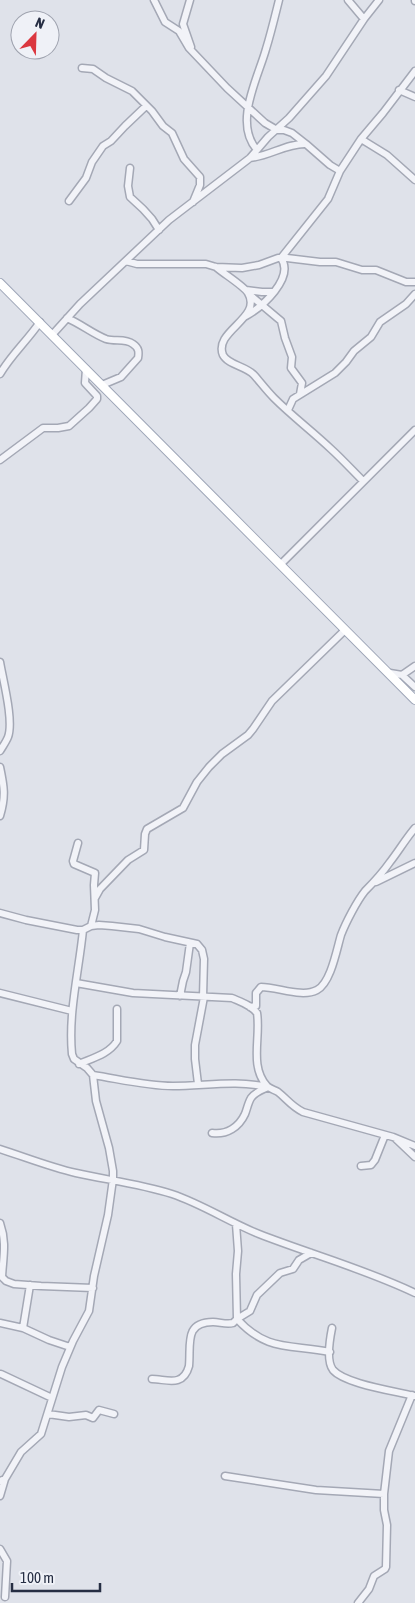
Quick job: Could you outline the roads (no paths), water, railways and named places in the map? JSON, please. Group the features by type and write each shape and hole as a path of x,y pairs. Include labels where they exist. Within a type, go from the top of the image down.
{"main road":[{"path":"0,283 415,700"}],"street":[{"path":"154,0 166,22 179,31 192,51 227,88 265,123 277,130 292,133 330,165 340,171"},
{"path":"190,0 183,24 192,51"},
{"path":"257,150 253,145 248,130 248,107 266,51 279,0"},
{"path":"348,0 364,19"},
{"path":"52,335 88,296 170,220 250,158 326,76 379,0"},
{"path":"82,68 93,69 132,91 172,133 184,159 200,177 200,185 193,203"},
{"path":"281,258 328,199 340,171 361,138 415,71"},
{"path":"399,90 415,97"},
{"path":"70,201 86,178 92,162 102,146 112,141 146,106"},
{"path":"361,138 386,155 415,180"},
{"path":"250,158 306,144"},
{"path":"130,168 128,186 130,197 152,219 159,230"},
{"path":"281,258 285,263 282,280 274,292 226,336 222,349 224,356 233,363 251,371 273,397 363,480"},
{"path":"126,261 137,264 206,264 216,267 242,268 281,258 336,262 362,270 376,270 413,284"},
{"path":"216,267 282,321 284,338 292,357 291,368 302,383 300,394"},
{"path":"248,292 274,292"},
{"path":"246,316 250,301 248,292"},
{"path":"288,410 293,399 335,373 354,351 372,337 380,322 406,304 415,294"},
{"path":"68,318 105,338 128,342 138,350 139,356 137,360 121,376 102,385"},
{"path":"0,374 17,349 40,322"},
{"path":"0,460 43,428 69,426 89,408 97,399 85,383 86,369"},
{"path":"281,564 415,430"},
{"path":"95,898 100,889 128,860 144,850 144,834 147,829 183,808 197,782 209,767 222,754 254,729 272,701 345,630"},
{"path":"0,662 9,712 9,735 0,751"},
{"path":"402,675 415,666"},
{"path":"390,673 402,675 415,687"},
{"path":"0,767 5,799 0,816"},
{"path":"250,1007 256,1007 256,993 261,987 274,987 302,993 317,990 322,986 328,977 342,934 364,892 388,866 415,828"},
{"path":"78,844 75,865 95,873 94,918 91,926"},
{"path":"372,884 415,863"},
{"path":"0,913 66,929 83,930 91,926 139,929 190,942 200,947 204,959 204,997 195,1059 198,1084"},
{"path":"83,930 72,1011 72,1054 79,1064 93,1075 149,1085 173,1086 232,1083 268,1087 278,1092 293,1107 303,1112 393,1136 415,1146"},
{"path":"180,996 186,972 190,942"},
{"path":"76,983 133,993 232,998 250,1007 255,1010 258,1016 257,1064 268,1087"},
{"path":"0,993 72,1011"},
{"path":"79,1064 104,1053 115,1045 117,1041 117,1008"},
{"path":"0,1496 2,1480 21,1452 39,1438 70,1347 89,1312 113,1179 109,1148 96,1101 93,1075"},
{"path":"212,1133 222,1134 236,1126 244,1117 252,1097 268,1087"},
{"path":"361,1166 371,1165 375,1160 385,1135"},
{"path":"393,1136 415,1157"},
{"path":"0,1148 52,1167 97,1178 113,1179 150,1187 174,1194 236,1224 415,1293"},
{"path":"0,1223 5,1249 2,1277 9,1283 93,1288"},
{"path":"236,1224 238,1251 236,1274 237,1319 246,1329 260,1339 294,1348 330,1352"},
{"path":"152,1379 173,1382 182,1377 188,1370 191,1336 194,1328 198,1325 213,1322 233,1324 237,1319 250,1311 257,1295 280,1274 293,1269 299,1260 311,1253"},
{"path":"23,1328 30,1285"},
{"path":"0,1323 23,1328 70,1347"},
{"path":"332,1328 331,1365 337,1372 361,1383 413,1396 390,1450 384,1494 384,1510 387,1525 386,1567 385,1570 374,1576 358,1603"},
{"path":"1,1374 52,1398"},
{"path":"48,1414 69,1417 86,1415 93,1418 99,1410 114,1414"},
{"path":"225,1476 316,1490 384,1494"},
{"path":"0,1549 8,1562 4,1598"}]}
